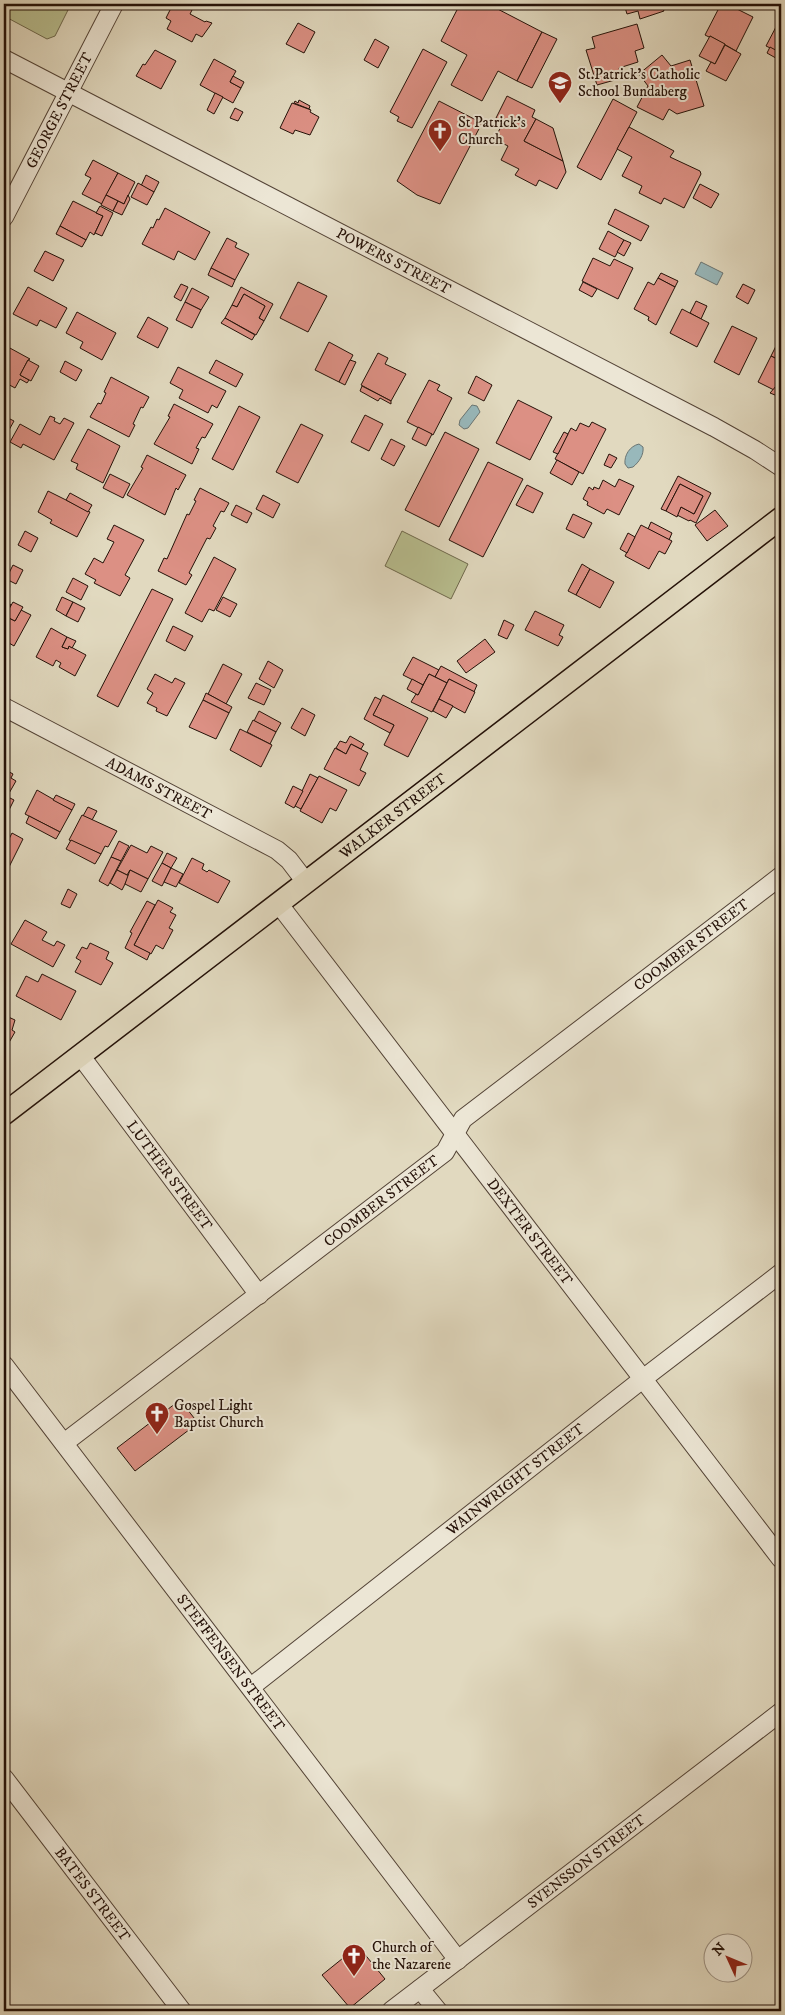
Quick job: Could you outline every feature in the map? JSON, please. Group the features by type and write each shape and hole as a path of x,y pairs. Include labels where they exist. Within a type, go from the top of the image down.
{"main road":[{"name":"WALKER STREET","path":"4,1114 305,881 781,518"}],"street":[{"name":"GEORGE STREET","path":"4,217 114,4"},
{"name":"POWERS STREET","path":"4,59 714,427 781,467"},
{"name":"ADAMS STREET","path":"4,707 277,850 289,860 305,881"},
{"name":"COOMBER STREET","path":"64,1443 445,1152 463,1119 781,876"},
{"name":"DEXTER STREET","path":"278,903 781,1559"},
{"name":"LUTHER STREET","path":"80,1055 260,1295"},
{"name":"WAINWRIGHT STREET","path":"252,1688 644,1378 781,1273"},
{"name":"STEFFENSEN STREET","path":"4,1365 458,1960"},
{"name":"SVENSSON STREET","path":"391,2011 781,1712"},
{"name":"BATES STREET","path":"4,1778 182,2011"},
{"path":"420,1989 438,2011"}],"green space":[{"path":"4,4 71,4 55,36 47,39 4,16"},
{"path":"402,531 468,564 451,599 385,566"}],"water":[{"path":"701,262 723,273 717,285 695,274"},
{"path":"472,405 477,406 480,412 468,428 464,429 459,425 460,420"},
{"path":"639,444 643,447 642,456 633,467 628,468 625,464 627,454 630,449"}],"building":[{"path":"173,4 184,4 193,8 190,14 205,22 212,23 202,37 196,34 192,42 167,29 171,21 166,18"},
{"path":"460,4 488,4 542,32 517,81 498,71 482,101 451,85 467,55 441,41"},
{"path":"624,4 661,4 664,11 640,19 638,11 627,14"},
{"path":"721,4 727,4 753,17 736,51 705,35"},
{"path":"298,23 315,32 304,53 286,44"},
{"path":"637,24 644,48 635,51 638,62 619,68 622,78 597,85 586,50 595,48 592,37"},
{"path":"777,25 781,27 781,53 766,46"},
{"path":"542,32 557,39 532,88 517,81"},
{"path":"710,36 725,44 715,64 699,56"},
{"path":"375,39 389,47 378,68 364,60"},
{"path":"725,45 741,54 726,81 706,71 711,62 715,64"},
{"path":"770,47 781,53 781,61 767,53"},
{"path":"423,49 447,62 412,128 397,121 399,117 390,112"},
{"path":"155,50 176,61 161,89 136,76"},
{"path":"662,55 671,66 690,60 704,106 677,114 669,109 663,120 637,107 648,86 639,74"},
{"path":"214,59 236,71 230,82 241,88 233,103 200,85"},
{"path":"233,76 244,82 241,88 230,82"},
{"path":"215,93 223,97 214,114 207,110"},
{"path":"507,96 535,110 532,117 536,119 524,141 563,161 566,172 557,189 539,180 536,186 515,175 519,169 501,160 508,146 494,139 504,122 496,118"},
{"path":"613,99 637,112 601,180 577,167"},
{"path":"299,100 310,106 309,109 294,103 295,101 298,103"},
{"name":"St Patrick's Church","path":"439,101 482,123 440,204 417,195 397,181"},
{"path":"292,103 311,110 310,112 319,117 310,135 295,130 293,134 280,128"},
{"path":"235,108 243,112 238,121 230,118"},
{"path":"536,119 553,128 563,161 524,141"},
{"path":"629,127 674,151 670,157 700,171 701,174 684,208 664,198 661,204 639,193 642,186 622,176 632,157 617,149"},
{"path":"93,160 118,173 102,204 82,194 91,178 85,175"},
{"path":"118,173 135,182 124,204 106,195"},
{"path":"146,175 159,182 154,192 141,186"},
{"path":"138,183 154,192 147,205 131,197"},
{"path":"700,184 719,194 711,208 693,198"},
{"path":"106,195 118,201 113,211 101,205"},
{"path":"128,195 130,199 122,215 113,211 118,201 124,204"},
{"path":"73,201 103,216 94,235 90,232 86,240 60,226"},
{"path":"100,206 113,213 102,236 95,233 103,216 96,213"},
{"path":"165,208 210,232 195,260 178,251 174,260 142,244 151,227 153,228 157,219 159,220"},
{"path":"615,209 649,226 641,241 608,224"},
{"path":"60,226 86,240 82,247 56,234"},
{"path":"608,231 624,240 615,257 599,249"},
{"path":"227,238 237,243 235,247 249,254 235,280 211,268"},
{"path":"624,240 631,243 624,256 617,252"},
{"path":"45,251 64,260 53,281 34,271"},
{"path":"593,258 610,266 614,259 633,268 618,299 582,281"},
{"path":"211,268 235,280 232,287 208,275"},
{"path":"661,273 678,281 675,287 658,278"},
{"path":"658,278 675,287 656,325 648,320 649,317 634,309 648,282 654,285"},
{"path":"298,282 327,296 308,332 280,318"},
{"path":"583,282 597,289 592,297 579,290"},
{"path":"181,284 188,287 181,301 174,297"},
{"path":"743,284 755,290 748,304 736,297"},
{"path":"28,287 67,308 56,328 40,320 37,326 13,314"},
{"path":"241,287 273,304 264,321 259,318 265,306 244,294 237,307 232,305"},
{"path":"192,288 209,297 201,310 185,302"},
{"path":"244,294 265,306 259,318 264,321 256,335 225,318 232,305 237,307"},
{"path":"696,301 707,306 701,319 690,313"},
{"path":"185,302 201,310 192,328 176,320"},
{"path":"682,309 709,323 697,347 670,333"},
{"path":"77,312 116,333 102,360 80,348 83,342 66,333"},
{"path":"148,317 168,328 158,348 137,337"},
{"path":"225,318 255,335 252,340 221,323"},
{"path":"732,326 757,338 739,375 714,362"},
{"path":"779,340 781,341 781,361 771,356"},
{"path":"329,342 353,355 339,382 315,370"},
{"path":"8,347 30,359 20,375 29,380 27,383 20,379 15,388 4,382 4,355"},
{"path":"378,353 388,358 385,364 406,374 391,401 361,385"},
{"path":"771,356 781,361 781,387 777,385 774,390 758,382"},
{"path":"28,360 39,366 31,381 20,375"},
{"path":"216,360 243,374 236,387 209,373"},
{"path":"350,360 356,362 345,385 339,382"},
{"path":"65,361 82,370 76,381 60,372"},
{"path":"178,367 226,391 217,408 212,405 208,413 179,398 183,390 170,383"},
{"path":"476,376 492,385 484,401 468,393"},
{"path":"111,377 149,397 143,408 141,407 129,437 90,417 98,403 101,404"},
{"path":"429,380 440,385 437,390 452,398 433,435 407,422"},
{"path":"777,385 781,387 780,397 770,393"},
{"path":"362,386 391,401 391,404 380,398 378,401 360,391"},
{"path":"518,400 552,417 530,460 496,443"},
{"path":"174,404 213,424 205,438 202,437 196,448 199,449 192,464 154,444 170,417 168,416"},
{"path":"239,406 260,417 233,470 212,459"},
{"path":"365,415 383,424 369,451 351,442"},
{"path":"4,416 14,421 4,439"},
{"path":"50,416 55,418 54,421 60,424 64,418 74,423 54,460 23,444 21,448 10,442 20,424 40,435"},
{"path":"592,422 606,429 583,474 555,459 571,428 576,431 580,423 589,427"},
{"path":"301,424 323,435 298,483 276,472"},
{"path":"418,427 432,434 426,446 412,439"},
{"path":"88,429 120,446 103,483 76,469 78,464 71,461"},
{"path":"445,432 479,449 439,527 405,510"},
{"path":"564,432 568,434 558,454 553,452"},
{"path":"391,439 405,446 394,466 381,459"},
{"path":"609,454 617,458 611,468 604,465"},
{"path":"147,455 186,475 178,490 176,488 165,515 127,495 143,468 141,467"},
{"path":"557,460 579,472 572,485 550,473"},
{"path":"488,462 523,479 483,557 449,540"},
{"path":"110,474 130,484 123,498 103,488"},
{"path":"678,476 711,493 696,523 677,515 681,507 694,514 703,496 680,484 666,511 661,509"},
{"path":"619,479 634,486 619,515 607,509 604,514 587,505 588,502 583,499 589,487 593,490 594,487 599,489 603,480 615,487"},
{"path":"680,484 703,496 694,514 681,507 677,517 666,511"},
{"path":"527,485 543,493 533,513 516,505"},
{"path":"200,488 229,503 224,512 221,511 213,526 216,528 210,539 207,538 189,573 192,575 186,585 158,571 164,558 167,559 187,514 189,515 196,501 194,500"},
{"path":"48,491 90,512 77,537 50,523 52,520 38,512"},
{"path":"70,493 92,505 88,512 66,500"},
{"path":"263,495 280,504 273,518 256,509"},
{"path":"236,505 252,513 247,523 231,515"},
{"path":"715,510 728,526 707,541 695,525"},
{"path":"573,514 592,523 584,538 566,529"},
{"path":"651,522 672,533 669,540 648,529"},
{"path":"114,525 144,540 125,575 130,578 120,596 94,583 96,580 85,574 94,558 103,563 114,542 107,539"},
{"path":"641,525 672,541 665,554 659,551 649,569 625,556"},
{"path":"25,531 38,538 31,552 18,545"},
{"path":"628,533 635,537 627,553 620,549"},
{"path":"214,557 236,569 214,611 209,609 202,622 185,613"},
{"path":"582,564 590,569 576,595 568,591"},
{"path":"13,565 23,570 16,584 6,579"},
{"path":"590,569 614,582 600,608 576,595"},
{"path":"73,578 88,586 81,600 66,592"},
{"path":"152,589 173,599 118,707 97,696"},
{"path":"62,597 73,602 66,616 56,610"},
{"path":"223,597 237,604 230,617 216,610"},
{"path":"4,601 11,605 5,616 15,621 21,610 31,615 14,646 4,640"},
{"path":"13,602 23,607 15,621 5,616"},
{"path":"73,602 85,608 78,622 66,616"},
{"path":"535,611 564,625 559,635 563,637 558,646 525,630"},
{"path":"504,620 514,625 507,639 498,635"},
{"path":"173,626 193,636 185,651 166,641"},
{"path":"51,628 67,637 62,647 68,649 69,646 86,655 75,676 59,667 61,663 56,660 53,666 36,657"},
{"path":"67,637 76,641 72,648 69,646 68,649 62,647"},
{"path":"485,639 495,652 466,673 457,661"},
{"path":"413,657 439,670 435,677 429,674 423,685 403,675"},
{"path":"268,661 283,670 274,688 259,679"},
{"path":"223,664 242,674 226,704 208,694"},
{"path":"441,666 477,685 474,692 449,679 447,683 435,677"},
{"path":"155,674 172,683 175,678 185,683 167,716 156,711 157,708 147,703 153,693 147,689"},
{"path":"429,674 447,683 432,712 411,702 416,694 418,695"},
{"path":"412,679 423,685 418,695 407,689"},
{"path":"449,679 475,692 465,713 439,699"},
{"path":"256,683 271,690 264,705 248,698"},
{"path":"206,693 232,707 229,713 203,700"},
{"path":"383,695 428,718 408,757 384,745 394,725 373,715"},
{"path":"375,697 381,700 373,715 394,725 390,733 364,719"},
{"path":"439,699 453,706 446,718 433,711"},
{"path":"203,700 229,713 216,739 189,727"},
{"path":"302,708 315,715 305,736 291,728"},
{"path":"259,711 281,723 276,732 254,721"},
{"path":"253,720 276,732 270,744 247,732"},
{"path":"240,729 272,745 261,767 230,750"},
{"path":"350,736 364,744 361,749 351,744 346,754 336,748 340,741 346,743"},
{"path":"351,744 368,753 360,770 366,773 359,786 324,769 335,748 346,754"},
{"path":"4,769 13,774 11,778 16,781 4,802"},
{"path":"310,774 318,778 301,809 295,806"},
{"path":"319,776 347,790 336,811 330,808 322,823 300,811"},
{"path":"293,786 303,791 294,808 285,803"},
{"path":"37,790 72,810 60,832 25,814"},
{"path":"56,795 75,804 72,810 53,800"},
{"path":"8,797 14,800 7,814 4,812 4,802"},
{"path":"88,807 97,811 92,820 83,816"},
{"path":"82,815 117,831 108,847 105,846 101,854 69,840"},
{"path":"29,816 60,832 56,839 26,823"},
{"path":"12,833 23,839 9,867 4,864 4,849"},
{"path":"71,840 101,854 95,864 66,849"},
{"path":"119,841 129,846 121,861 111,857"},
{"path":"131,845 147,853 151,846 163,852 148,879 130,870 127,875 117,870"},
{"path":"167,853 177,858 171,868 162,863"},
{"path":"111,857 121,861 108,886 99,881"},
{"path":"192,858 204,864 202,869 207,872 209,870 230,881 218,903 179,883"},
{"path":"162,863 171,868 162,886 152,881"},
{"path":"171,868 183,874 176,887 164,882"},
{"path":"117,870 129,876 122,890 110,883"},
{"path":"130,870 148,879 141,892 125,884"},
{"path":"68,889 77,894 70,908 61,904"},
{"path":"158,900 173,908 170,912 176,915 169,928 173,930 163,949 156,945 151,954 134,945"},
{"path":"147,901 155,905 134,945 150,953 147,960 125,948 132,933 130,932"},
{"path":"25,920 47,932 42,940 54,946 57,941 65,945 53,967 11,944"},
{"path":"90,943 109,952 106,959 113,963 101,985 75,972 81,961 76,958 82,947 87,949"},
{"path":"42,974 76,991 61,1020 16,996 26,976 38,982"},
{"path":"4,1015 15,1020 12,1030 15,1032 7,1046 4,1043 6,1032 4,1031"},
{"name":"Gospel Light Baptist Church","path":"180,1400 198,1423 135,1471 117,1448"},
{"name":"Church of the Nazarene","path":"358,1946 385,1979 350,2008 322,1975"}],"place":[{"name":"St.Patrick's Catholic School Bundaberg","path":"560,104"},
{"name":"St Patrick's Church","path":"440,152"},
{"name":"Gospel Light Baptist Church","path":"157,1435"},
{"name":"Church of the Nazarene","path":"354,1977"}]}
